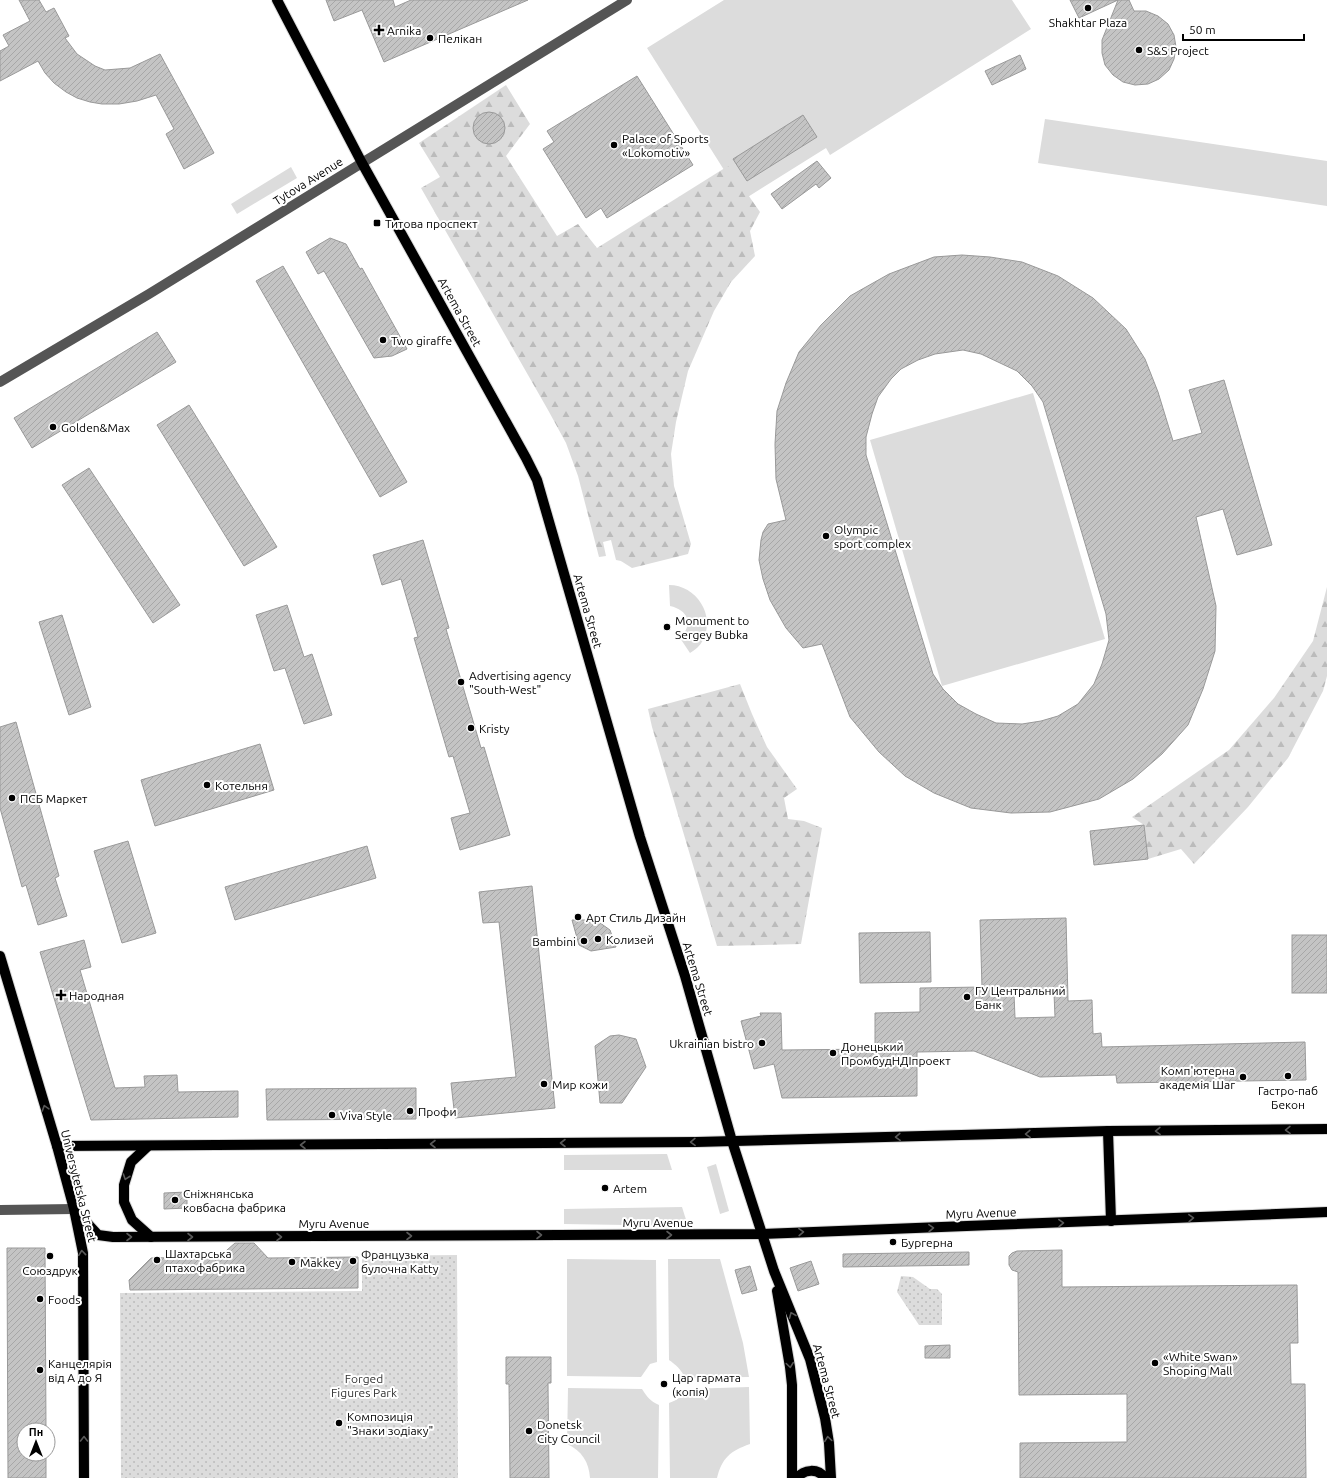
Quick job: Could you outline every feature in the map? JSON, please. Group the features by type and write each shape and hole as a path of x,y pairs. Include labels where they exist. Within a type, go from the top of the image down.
{"main road":[{"name":"Artema Street","path":"277,0 362,163 537,480 640,837 685,976 732,1141 774,1271 810,1359 826,1424 829,1443 831,1478"},
{"name":"Universytetska Street","path":"0,956 57,1146 74,1209 83,1253 84,1478"},
{"path":"57,1146 732,1141 1108,1131 1327,1129"},
{"path":"1108,1131 1111,1221"},
{"path":"148,1146 131,1162 124,1185 124,1202 132,1220 151,1237"},
{"name":"Myru Avenue","path":"74,1209 98,1235 113,1237 762,1234 1327,1212"},
{"name":"Artema Street","path":"774,1271 792,1385 792,1478"},
{"path":"797,1478 803,1472 815,1471 822,1474 825,1478"}],"street":[{"name":"Tytova Avenue","path":"0,382 150,294 627,0"},
{"path":"0,1210 74,1209"}],"green space":[{"path":"724,0 1012,0 1031,29 830,155 826,148 743,200 647,48"},
{"path":"506,85 530,124 506,156 557,236 578,224 597,248 728,166 760,212 750,231 755,256 731,282 714,311 688,371 676,422 671,454 674,486 691,544 688,554 632,568 621,561 616,560 611,540 603,542 606,556 599,557 578,476 566,443 421,188 440,177 419,143"},
{"path":"1045,119 1327,161 1327,206 1038,163"},
{"path":"291,167 297,178 237,214 231,204"},
{"path":"1033,393 1105,639 942,686 870,440"},
{"path":"669,585 679,586 688,590 701,603 705,612 707,621 703,640 697,648 690,653 680,638 687,628 687,618 681,611 670,606"},
{"path":"1327,587 1327,676 1323,691 1288,758 1248,807 1194,864 1181,849 1148,859 1144,825 1132,817 1229,750 1274,698 1313,641"},
{"path":"740,684 767,747 797,789 784,798 788,819 804,821 822,828 801,944 717,946 652,727 648,709"},
{"path":"667,1154 672,1170 564,1170 564,1155"},
{"path":"716,1164 729,1211 720,1214 707,1167"},
{"path":"682,1207 688,1226 564,1224 564,1209"},
{"name":"Forged Figures Park","path":"457,1255 458,1478 121,1478 120,1293 362,1291 362,1256"},
{"path":"567,1259 656,1260 657,1362 650,1364 641,1377 567,1376"},
{"path":"668,1259 720,1259 743,1343 749,1377 685,1378 682,1372 669,1360"},
{"path":"901,1276 913,1277 930,1289 937,1289 942,1294 942,1325 919,1325 897,1292"},
{"path":"749,1387 750,1444 737,1449 724,1460 717,1478 670,1478 669,1403 680,1398 687,1389"},
{"path":"568,1388 642,1389 653,1402 659,1405 658,1478 590,1478 588,1467 584,1458 577,1450 567,1444"}],"building":[{"path":"19,0 39,0 46,12 54,8 69,36 65,38 77,54 95,66 105,70 130,68 160,54 214,153 184,169 166,134 174,129 156,95 137,101 119,104 90,102 77,98 54,83 45,73 38,61 0,81 0,51 9,46 3,35 30,21"},
{"path":"326,0 393,0 395,7 411,0 528,0 384,62 362,10 334,21"},
{"path":"1070,0 1118,0 1079,18"},
{"name":"S&S Project","path":"1118,0 1129,0 1134,11 1146,11 1158,16 1168,24 1174,35 1176,47 1174,59 1169,70 1159,79 1148,84 1135,85 1123,82 1113,75 1105,65 1102,53 1102,40"},
{"path":"1020,55 1026,69 992,85 985,71"},
{"name":"Palace of Sports «Lokomotiv»","path":"637,76 693,165 607,218 601,208 586,218 543,149 554,142 547,131"},
{"path":"486,112 492,112 501,116 505,128 501,140 492,144 486,144 477,140 473,131 473,125 477,116"},
{"path":"803,115 817,137 747,181 733,159"},
{"path":"817,161 831,178 819,188 816,184 782,209 771,194"},
{"path":"330,238 346,244 360,269 362,268 407,349 392,356 374,358 324,271 318,274 306,252"},
{"name":"Olympic sport complex","path":"962,255 990,257 1022,262 1058,276 1093,298 1126,329 1145,359 1158,392 1173,441 1202,433 1189,390 1224,380 1272,545 1237,555 1223,509 1196,517 1216,606 1215,651 1203,689 1188,725 1162,754 1133,779 1099,799 1050,812 1011,813 971,808 934,793 905,776 879,752 850,717 822,644 803,648 786,628 770,600 759,560 763,532 768,524 786,520 776,479 775,444 777,411 786,383 799,352 821,325 850,296 889,274 934,257","holes":["963,350 981,354 1017,371 1032,386 1043,402 1106,614 1109,640 1094,684 1078,704 1058,716 1022,724 996,723 958,704 943,689 933,674 866,455 866,437 878,397 891,379 901,369 918,360 935,354"]},
{"path":"283,266 407,482 380,497 256,281"},
{"path":"157,332 176,362 32,448 14,418"},
{"path":"189,405 277,547 244,566 157,425"},
{"path":"89,468 180,605 153,623 62,485"},
{"path":"423,540 449,628 446,629 481,748 484,747 510,835 460,850 451,818 470,813 453,756 449,757 414,638 418,637 401,579 382,585 373,555"},
{"path":"287,605 304,657 312,654 332,715 304,724 285,668 274,671 256,615"},
{"path":"62,615 91,707 69,715 39,622"},
{"path":"16,722 59,876 55,878 67,916 38,925 26,885 22,887 0,808 0,727"},
{"name":"Котельня","path":"260,744 274,790 155,826 141,780"},
{"path":"1144,825 1148,859 1094,865 1090,831"},
{"path":"128,841 156,933 122,943 94,851"},
{"path":"367,846 376,878 235,920 225,887"},
{"path":"532,886 555,1108 455,1118 451,1083 516,1077 499,922 483,923 479,892"},
{"path":"1066,918 1068,1001 1092,1000 1093,1034 1101,1033 1102,1047 1305,1042 1306,1080 1117,1083 1116,1075 1040,1077 974,1051 917,1052 917,1096 782,1098 774,1064 754,1069 741,1021 761,1016 760,1013 781,1013 782,1050 875,1049 875,1013 920,1012 920,988 982,987 980,920","holes":["1054,993 1055,1017 1015,1018 1014,994"]},
{"name":"Арт Стиль Дизайн","path":"572,920 596,920 610,930 616,947 591,951 579,945"},
{"path":"930,932 931,982 860,983 859,933"},
{"path":"1292,935 1327,935 1327,993 1292,993"},
{"path":"84,940 91,967 80,970 115,1088 145,1087 144,1076 177,1075 178,1092 238,1091 238,1117 91,1120 40,952"},
{"path":"619,1035 636,1039 646,1067 622,1103 600,1103 595,1046 610,1036"},
{"path":"416,1088 416,1119 267,1120 266,1089"},
{"name":"Сніжнянська ковбасна фабрика","path":"187,1192 187,1208 164,1209 164,1193"},
{"path":"235,1243 254,1243 268,1258 358,1257 358,1288 130,1290 129,1280 151,1258 219,1257"},
{"path":"7,1248 45,1248 46,1422 16,1422 16,1462 46,1462 46,1478 8,1478"},
{"name":"«White Swan» Shoping Mall","path":"1062,1250 1062,1287 1297,1285 1298,1343 1290,1343 1291,1384 1305,1384 1306,1478 1020,1478 1020,1443 1127,1442 1127,1394 1019,1395 1018,1272 1012,1270 1009,1265 1009,1256 1017,1251"},
{"path":"969,1252 969,1265 843,1267 843,1254"},
{"path":"811,1261 819,1284 798,1291 790,1268"},
{"path":"750,1266 757,1290 742,1294 735,1270"},
{"path":"950,1345 950,1358 925,1358 925,1346"},
{"name":"Donetsk City Council","path":"506,1357 551,1357 551,1383 548,1383 549,1478 510,1478 509,1384 506,1384"}],"place":[{"name":"Shakhtar Plaza","path":"1088,8"},
{"name":"Arnika","path":"379,30"},
{"name":"Пелікан","path":"430,38"},
{"name":"S&S Project","path":"1139,50"},
{"name":"Palace of Sports «Lokomotiv»","path":"614,145"},
{"name":"Титова проспект","path":"377,223"},
{"name":"Two giraffe","path":"383,340"},
{"name":"Golden&Max","path":"53,427"},
{"name":"Olympic sport complex","path":"826,536"},
{"name":"Monument to Sergey Bubka","path":"667,627"},
{"name":"Advertising agency \"South-West\"","path":"461,682"},
{"name":"Kristy","path":"471,728"},
{"name":"Котельня","path":"207,785"},
{"name":"ПСБ Маркет","path":"12,798"},
{"name":"Арт Стиль Дизайн","path":"578,917"},
{"name":"Колизей","path":"598,939"},
{"name":"Bambini","path":"584,941"},
{"name":"Народная","path":"61,995"},
{"name":"ГУ Центральний Банк","path":"967,997"},
{"name":"Ukrainian bistro","path":"762,1043"},
{"name":"Донецький ПромбудНДІпроект","path":"833,1053"},
{"name":"Гастро-паб Бекон","path":"1288,1076"},
{"name":"Комп'ютерна академія Шаг","path":"1243,1077"},
{"name":"Мир кожи","path":"544,1084"},
{"name":"Профи","path":"410,1111"},
{"name":"Viva Style","path":"332,1115"},
{"name":"Artem","path":"605,1188"},
{"name":"Сніжнянська ковбасна фабрика","path":"175,1200"},
{"name":"Бургерна","path":"893,1242"},
{"name":"Союздрук","path":"50,1256"},
{"name":"Шахтарська птахофабрика","path":"157,1260"},
{"name":"Французька булочна Katty","path":"353,1261"},
{"name":"Makkey","path":"292,1262"},
{"name":"Foods","path":"40,1299"},
{"name":"«White Swan» Shoping Mall","path":"1155,1363"},
{"name":"Канцелярія від А до Я","path":"40,1370"},
{"name":"Цар гармата (копія)","path":"664,1384"},
{"name":"Композиція \"Знаки зодіаку\"","path":"339,1423"},
{"name":"Donetsk City Council","path":"529,1431"}]}
